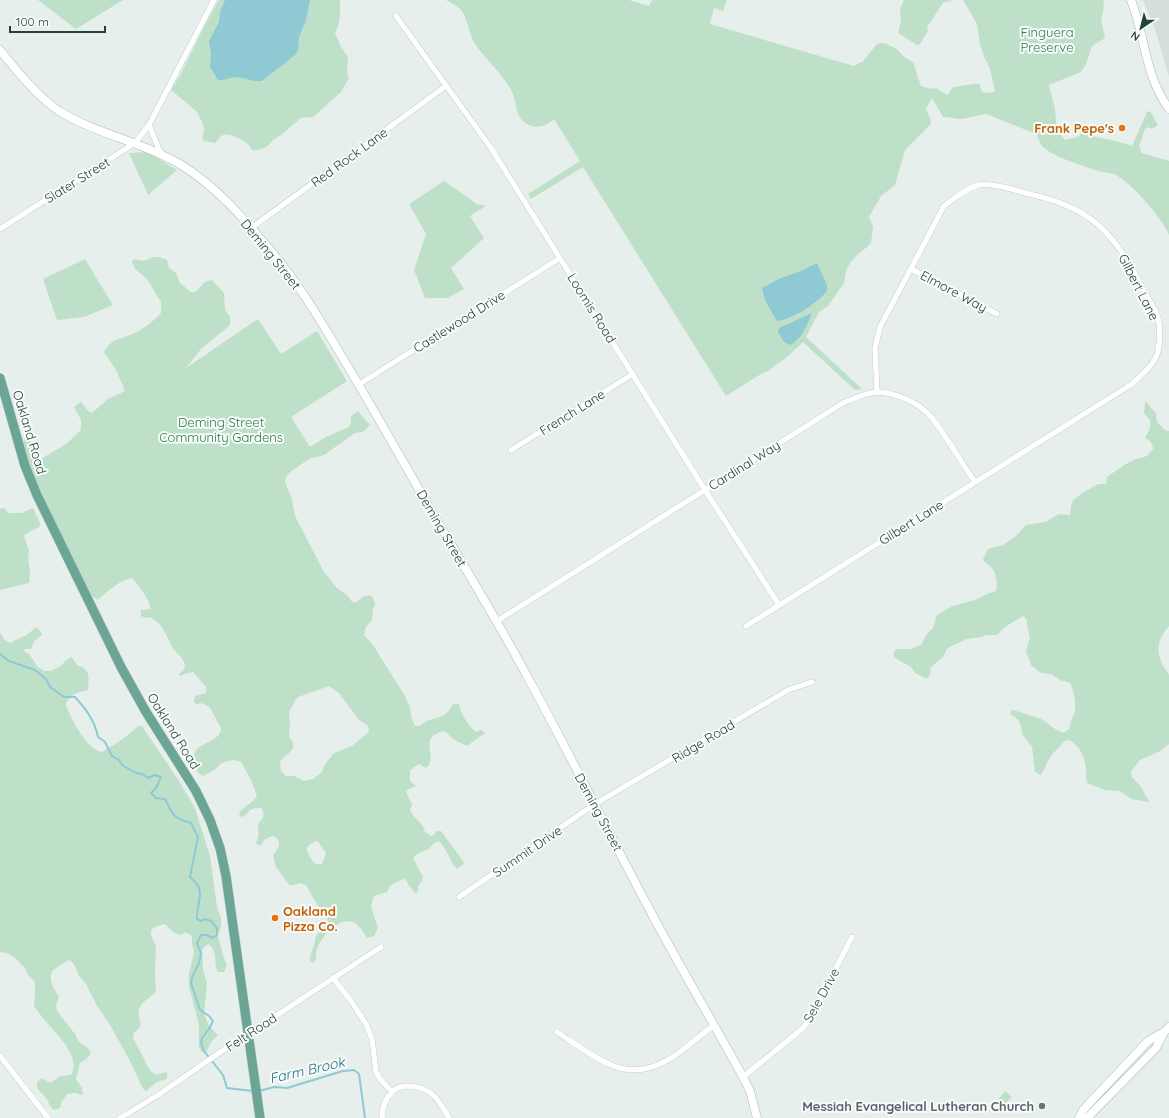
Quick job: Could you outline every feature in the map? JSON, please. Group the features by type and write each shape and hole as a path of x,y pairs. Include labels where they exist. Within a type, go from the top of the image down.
{"main road":[{"name":"Oakland Road","path":"0,378 25,466 37,495 142,706 196,791 210,820 220,848 226,876 260,1118"}],"street":[{"name":"Slater Street","path":"0,230 135,143 149,125 214,0"},
{"path":"1132,0 1151,76 1169,109"},
{"name":"Loomis Road","path":"396,16 491,148 704,490 779,605"},
{"name":"Deming Street","path":"0,50 42,97 57,110 78,122 160,154 202,179 228,202 282,265 303,293 497,621 655,919 743,1077 750,1091 757,1118"},
{"name":"Red Rock Lane","path":"251,228 446,86"},
{"path":"149,125 160,154"},
{"name":"Gilbert Lane","path":"746,626 1132,384 1148,370 1158,353 1160,333 1157,316 1134,271 1115,241 1103,228 1087,216 1067,206 1001,186 979,184 960,193 944,206 880,327 876,348 877,392"},
{"name":"Castlewood Drive","path":"358,385 560,258"},
{"name":"Elmore Way","path":"911,269 997,314"},
{"name":"French Lane","path":"511,450 633,374"},
{"name":"Cardinal Way","path":"497,621 843,403 858,397 877,392 895,395 908,400 921,408 932,418 975,482"},
{"name":"Ridge Road","path":"595,804 788,690 812,682"},
{"name":"Summit Drive","path":"459,898 595,804"},
{"name":"Sele Drive","path":"743,1077 803,1028 812,1015 852,937"},
{"name":"Felt Road","path":"120,1118 158,1095 216,1054 381,947"},
{"path":"333,978 351,1001 366,1024 372,1039 376,1072 392,1092"},
{"path":"557,1032 609,1065 631,1071 648,1069 666,1062 714,1025"},
{"path":"1080,1118 1086,1106 1148,1041 1166,1029"},
{"path":"1087,1118 1156,1048 1166,1029"},
{"path":"0,1056 48,1118"},
{"path":"382,1118 383,1107 392,1092 399,1088 406,1087 425,1089 434,1095 449,1118"}],"shaded area":[{"path":"1143,0 1169,0 1169,77 1155,29"}],"green space":[{"path":"38,0 123,0 76,29"},
{"path":"219,0 340,0 339,21 335,33 341,47 348,57 347,73 349,78 341,92 313,117 301,118 273,140 269,145 258,150 252,150 239,138 229,135 221,136 215,143 204,141 202,137 204,132 203,124 197,112 171,90 181,74"},
{"name":"Finguera Preserve","path":"446,0 629,0 649,6 652,0 727,0 723,11 714,8 710,24 854,66 863,61 877,44 887,44 898,50 904,57 913,62 921,86 931,89 935,88 948,95 953,87 974,84 980,84 981,90 984,93 995,92 990,68 984,57 980,44 977,24 963,0 1104,0 1101,18 1105,38 1092,46 1086,64 1081,72 1049,85 1055,109 1057,130 1065,140 1084,134 1132,146 1147,112 1150,111 1158,125 1152,129 1148,127 1145,129 1139,146 1142,153 1169,161 1169,235 1166,228 1145,201 1121,178 1114,174 1088,168 1055,155 1043,147 1036,134 986,114 961,119 943,117 932,98 926,109 931,121 930,125 905,150 895,185 881,196 869,217 873,227 871,243 850,263 846,271 844,283 828,306 819,312 806,337 862,389 855,390 803,342 785,359 768,371 726,396 583,167 531,199 528,194 580,161 554,119 544,126 536,127 524,122 521,119 512,92 504,78 473,41 461,10"},
{"path":"904,0 953,0 943,3 927,27 928,31 920,44 917,45 898,33 901,20 900,9"},
{"path":"145,152 177,170 148,195 129,153"},
{"path":"444,181 477,204 486,206 470,216 484,238 451,268 464,289 447,298 425,298 414,270 426,234 409,204"},
{"name":"Deming Street Community Gardens","path":"154,257 167,260 169,268 176,273 180,283 191,292 195,292 205,282 212,280 224,293 225,310 230,317 230,325 201,349 186,368 258,319 281,354 317,331 347,381 291,417 310,447 326,437 349,427 351,416 358,411 370,425 363,432 355,433 324,455 309,459 290,472 286,477 285,482 292,499 295,516 324,572 337,588 348,596 352,602 357,602 366,596 371,596 373,598 375,605 372,620 366,627 364,635 373,645 405,696 415,726 419,726 427,721 443,716 448,712 453,704 459,704 465,720 470,726 476,732 482,730 485,733 467,746 453,739 445,731 436,734 430,741 429,746 431,760 429,764 426,768 419,764 410,770 410,781 416,786 408,789 406,792 412,805 410,809 412,814 423,826 425,832 431,836 434,835 436,831 441,831 464,864 457,869 444,847 438,841 418,854 413,858 423,877 418,886 418,892 415,893 406,880 403,879 391,885 387,892 374,896 371,906 378,928 374,936 367,938 359,927 353,922 346,921 340,923 327,932 322,939 316,953 316,959 313,963 310,959 315,944 315,939 320,930 327,924 328,920 306,885 300,883 290,886 276,867 273,855 279,844 278,839 272,836 264,840 261,846 255,843 259,836 258,824 263,817 261,808 254,808 242,817 240,816 239,813 241,810 257,795 241,762 234,760 228,761 220,764 216,769 203,776 198,772 192,759 196,750 218,736 221,728 210,708 200,703 197,705 194,702 195,696 206,693 206,687 193,672 180,676 179,674 184,670 185,664 173,648 160,625 152,618 141,616 141,610 150,609 150,605 144,593 132,578 119,583 98,600 92,596 28,467 23,443 24,439 30,439 37,457 41,459 66,444 81,430 81,420 74,407 81,402 88,411 92,413 108,399 125,391 116,370 104,352 113,342 141,330 161,313 161,302 147,279 135,269 132,262 134,259 143,261","holes":["329,686 339,693 358,719 368,726 369,732 352,746 334,753 325,764 322,772 313,779 304,781 294,776 286,776 281,771 280,762 293,748 292,741 289,737 289,712 298,697","317,841 326,854 322,864 319,865 312,860 306,849 310,844"]},
{"path":"85,259 113,305 84,317 57,320 43,279"},
{"path":"1145,402 1148,403 1156,413 1157,422 1165,430 1169,431 1169,626 1161,638 1158,650 1161,662 1169,675 1169,744 1160,751 1140,760 1131,773 1132,777 1142,788 1149,800 1148,802 1132,799 1119,791 1105,790 1087,783 1083,756 1076,745 1069,740 1064,741 1053,754 1042,774 1040,775 1035,772 1032,747 1023,735 1020,723 1011,715 1010,712 1013,710 1038,718 1063,733 1069,729 1075,710 1075,702 1070,683 1060,680 1051,674 1041,673 1031,665 1026,651 1030,638 1027,620 1023,616 1005,627 997,635 986,635 967,639 953,645 947,649 943,657 931,667 928,678 915,673 911,667 895,658 893,654 896,649 911,649 921,645 926,635 933,628 936,617 940,613 953,606 975,600 996,591 997,582 995,573 983,559 988,549 1003,545 1015,537 1026,525 1045,522 1059,514 1070,515 1072,502 1077,498 1100,484 1106,484 1107,477 1124,465 1136,459 1147,456 1153,447 1150,441 1145,438 1150,423 1144,413"},
{"path":"5,508 8,513 22,513 33,508 40,526 24,536 29,551 29,583 0,590 0,509"},
{"path":"36,627 42,635 34,641 31,649 25,649 24,652 29,654 38,667 44,671 51,671 61,666 71,657 77,665 84,668 88,673 88,690 74,694 66,702 72,718 85,740 96,750 102,752 125,737 138,726 142,726 179,781 195,808 210,856 217,907 221,918 221,927 218,936 227,965 224,972 218,972 214,950 208,944 204,947 202,951 203,970 207,982 204,1014 209,1026 218,1035 211,1042 207,1051 203,1053 199,1048 199,1025 189,986 189,973 194,952 192,936 185,932 182,935 174,933 165,924 157,926 151,930 151,935 156,947 156,991 152,996 144,1001 140,1007 140,1027 134,1033 133,1038 149,1069 157,1075 167,1072 167,1079 157,1082 146,1091 141,1085 130,1061 109,1023 97,1006 86,984 79,976 75,966 68,960 52,971 51,982 59,997 56,1005 57,1011 75,1034 78,1041 88,1048 91,1054 80,1063 76,1079 82,1088 83,1095 76,1093 67,1094 61,1103 60,1108 54,1110 37,1088 37,1082 42,1078 50,1083 61,1076 71,1075 73,1062 71,1055 64,1042 34,1006 35,982 29,976 25,968 15,958 7,953 0,952 0,633 5,640 10,643 28,634"},
{"path":"1005,1091 1012,1097 1002,1107 996,1102"}],"water":[{"path":"225,0 310,0 306,20 299,37 298,50 295,55 262,81 237,77 218,80 210,67 211,54 209,41 219,22 220,12"},
{"path":"817,263 827,285 827,291 817,301 804,310 783,320 777,321 765,300 762,288 781,278 801,271"},
{"path":"812,313 804,331 798,339 790,345 784,342 778,332 779,328"}],"waterway":[{"name":"Farm Brook","path":"0,654 9,661 35,670 46,679 50,687 64,697 75,697 90,716 98,737 105,742 112,756 119,760 122,765 136,773 142,774 148,778 155,775 161,777 156,788 151,793 156,798 165,799 174,815 191,823 198,837 190,877 199,887 200,892 197,919 201,921 205,919 211,921 217,928 217,935 213,938 207,935 201,935 197,943 201,954 191,983 200,1010 209,1016 213,1021 202,1038 201,1043 204,1051 223,1075 227,1088 253,1091"},
{"name":"Farm Brook","path":"259,1091 274,1087 287,1088 343,1071 354,1070 359,1074 365,1118"}],"place":[{"name":"Frank Pepe's","path":"1122,128"},
{"name":"Oakland Pizza Co.","path":"275,918"},
{"name":"Messiah Evangelical Lutheran Church","path":"1042,1106"}]}
